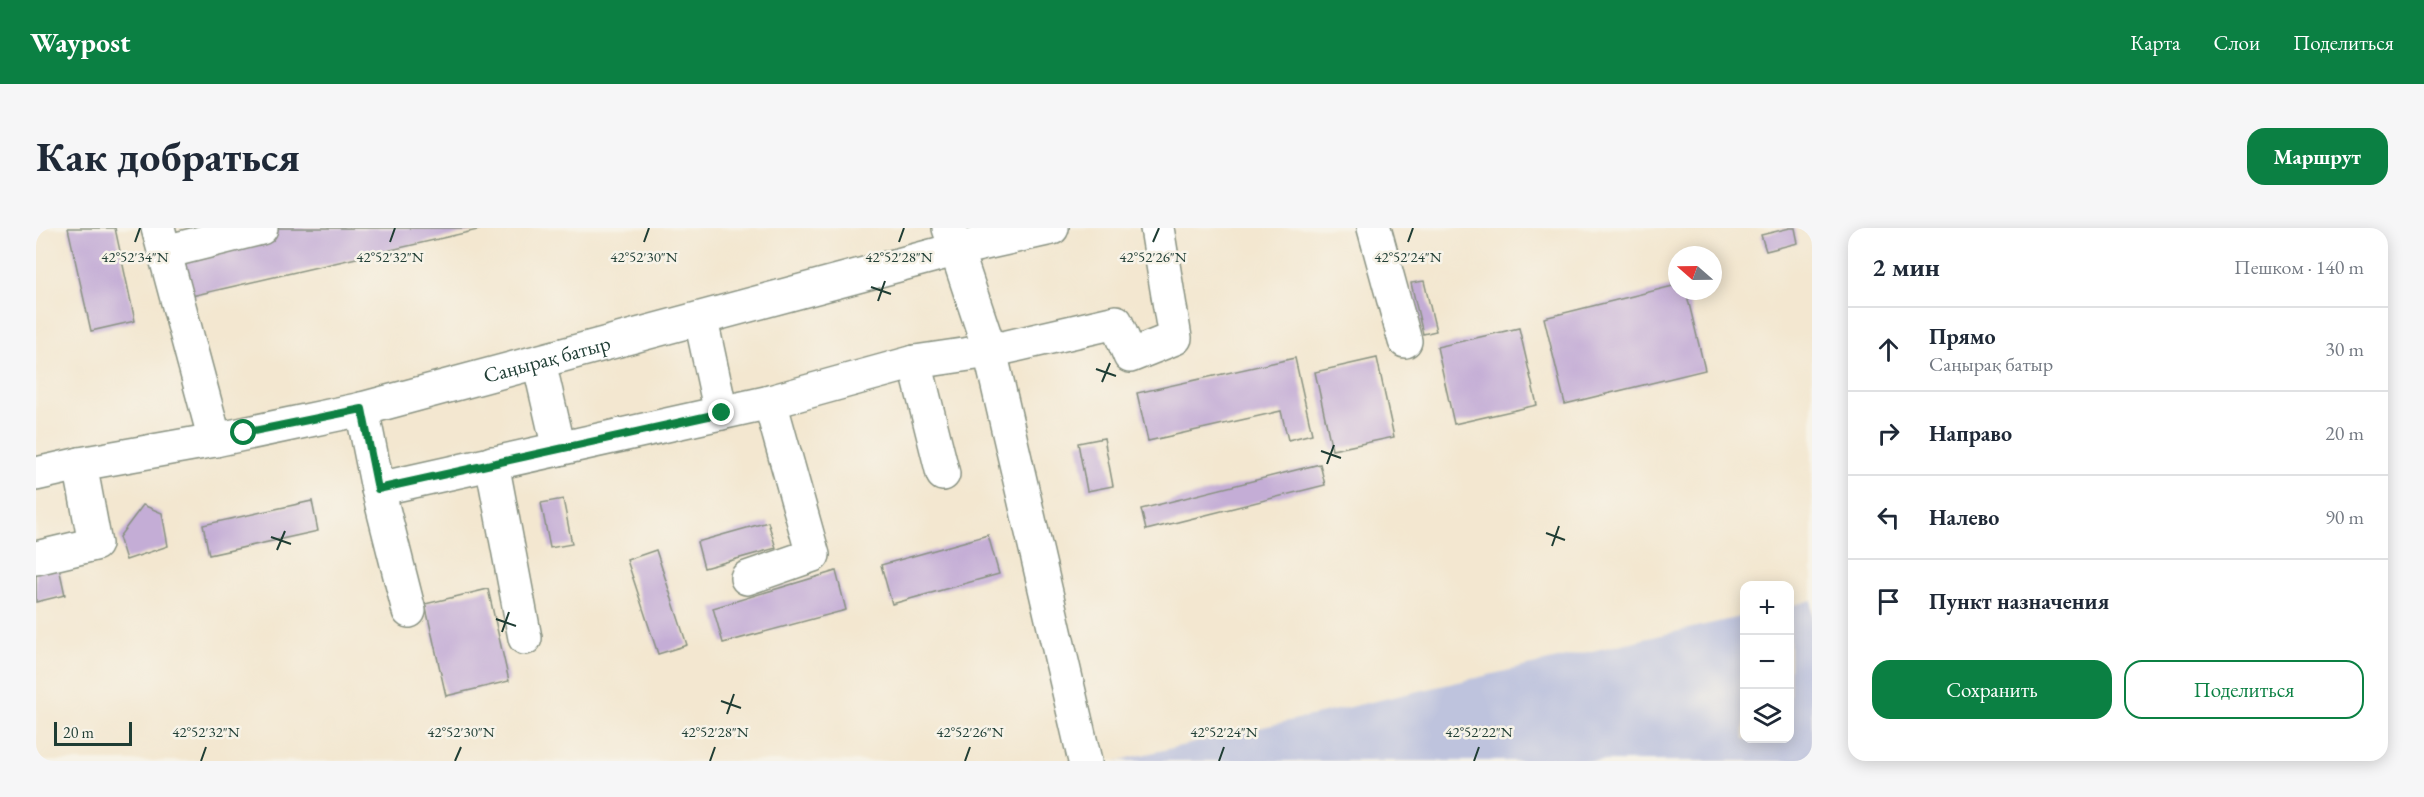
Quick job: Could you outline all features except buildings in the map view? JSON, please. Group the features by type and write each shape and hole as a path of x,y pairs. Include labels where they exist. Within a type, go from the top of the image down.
{"street":[{"path":"216,441 167,239 261,228"},
{"name":"Саңырақ батыр","path":"36,474 80,464 216,441 362,409 701,320 952,239 1052,228"},
{"path":"378,489 770,402 915,362 990,351 1116,322 1130,356 1175,338 1157,228"},
{"path":"1374,228 1405,341"},
{"path":"952,239 990,351 1085,761"},
{"path":"701,320 722,413"},
{"path":"539,362 559,448"},
{"path":"915,362 943,474"},
{"path":"747,578 813,555 770,402"},
{"path":"362,409 378,489 409,611"},
{"path":"36,558 95,544 80,464"},
{"path":"492,464 525,638"}],"shaded area":[{"path":"1812,600 1812,761 1116,761 1740,617 1740,743 1794,743 1794,605"}],"route":[{"path":"244,433 362,409 378,489 722,413"}]}
